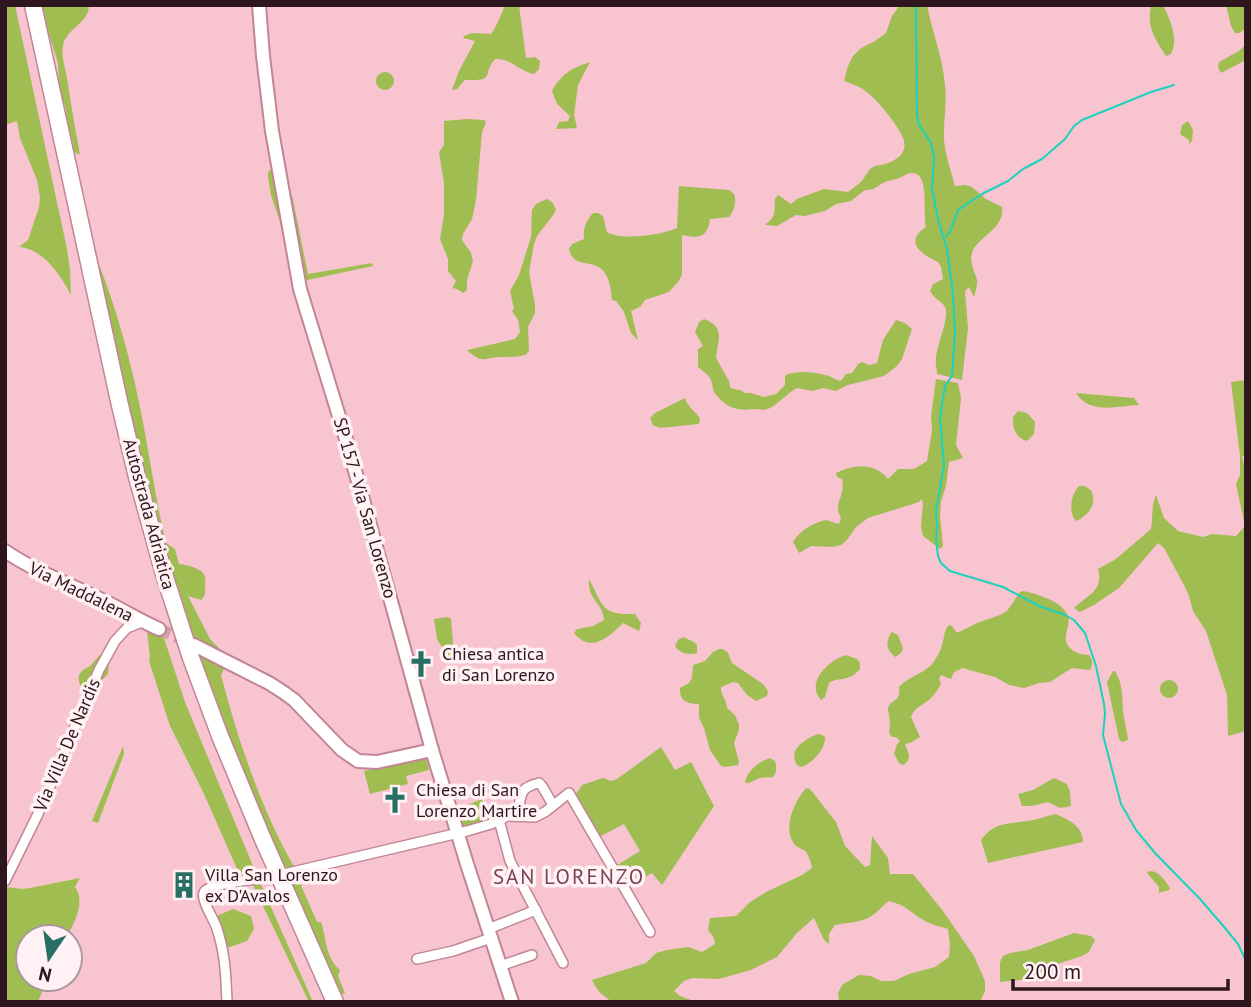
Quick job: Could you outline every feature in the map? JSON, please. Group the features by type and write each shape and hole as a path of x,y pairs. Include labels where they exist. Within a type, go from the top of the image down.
{"highway":[{"name":"Autostrada Adriatica","path":"23,5 121,454 151,567 211,740 324,1002"},
{"name":"Autostrada Adriatica","path":"33,5 125,427 164,574 191,658 229,760 335,1002"}],"main road":[{"name":"SP 157 - Via San Lorenzo","path":"259,5 272,131 300,289 353,462 432,750 512,1002"},
{"name":"Via Maddalena","path":"5,551 21,562 159,629"},
{"path":"194,645 283,692 342,750 358,761 377,762 432,750"}],"street":[{"name":"Via Villa De Nardis","path":"5,881 38,814 99,670 121,634 127,628 142,622"},
{"path":"284,874 458,834 499,820 518,811 522,790 527,786 539,783 553,805"},
{"path":"508,816 535,817 569,793 650,932"},
{"path":"499,820 510,861 563,963"},
{"path":"227,1002 224,953 203,895 205,891 224,884 259,879"},
{"path":"417,959 453,951 536,909"},
{"path":"500,965 532,955"}],"green space":[{"path":"7,5 15,5 67,249 71,295 57,272 44,258 19,247 28,240 40,197 17,121 5,126"},
{"path":"40,5 89,6 85,17 65,39 63,45 80,154 74,151 67,125 66,109 59,90 58,63"},
{"path":"505,5 519,5 526,58 535,57 540,61 539,69 534,74 506,60 495,59 485,78 465,80 457,89 452,90 475,41 463,38 464,36 472,33 491,34"},
{"path":"900,5 927,5 944,75 944,140 955,186 972,187 986,199 1002,207 1000,221 979,242 971,256 977,284 974,297 969,287 965,291 968,328 962,380 937,374 936,357 946,311 944,305 930,291 933,284 943,279 938,262 920,251 915,242 919,232 926,227 925,195 917,174 910,173 874,189 865,190 851,201 836,204 825,211 796,215 777,226 765,225 773,216 778,195 791,204 824,189 848,192 861,182 870,169 891,162 903,152 902,135 887,114 864,90 844,81 853,56 886,33 892,16"},
{"path":"1151,5 1163,5 1171,23 1174,42 1171,54 1166,56 1152,32"},
{"path":"1226,5 1246,5 1246,28 1235,33"},
{"path":"1246,44 1246,60 1221,73 1219,62"},
{"path":"590,62 578,85 574,115 577,128 556,129 559,122 568,121 570,116 557,104 552,91 568,72"},
{"path":"385,72 391,75 394,81 391,87 385,90 379,87 376,81 379,75"},
{"path":"467,119 486,122 482,132 476,200 472,219 462,240 473,261 467,290 463,293 452,289 456,281 448,271 448,259 440,239 444,215 444,183 439,152 444,145 444,121"},
{"path":"1188,121 1193,130 1189,144 1189,140 1180,134 1182,125"},
{"path":"273,168 286,249 268,177 268,172"},
{"path":"679,186 729,190 734,194 734,206 729,217 710,219 707,230 701,236 682,235 682,275 678,282 669,292 645,300 640,307 631,311 638,340 631,333 624,312 616,301 612,300 610,283 605,273 599,267 572,257 569,249 572,244 584,239 588,219 593,213 603,216 607,232 613,235 641,236 677,228"},
{"path":"285,195 292,195 308,274 372,263 373,266 303,281"},
{"path":"547,199 556,209 534,244 529,272 535,313 528,327 529,351 516,357 476,357 467,350 515,339 520,332 518,320 512,311 514,309 510,291 519,275 531,237 532,210 536,204"},
{"path":"94,252 116,313 133,375 166,543 175,549 179,564 204,574 203,598 201,600 188,596 210,639 223,655 192,641 187,626 188,618 151,509"},
{"path":"704,319 716,326 718,331 716,358 730,387 764,397 776,394 785,385 785,376 793,373 815,373 841,381 862,362 869,365 877,363 883,340 896,320 912,329 902,359 884,376 848,385 836,391 797,388 768,409 744,410 723,402 715,393 710,378 698,367 698,349 703,346 695,332 699,322"},
{"path":"936,379 958,383 961,398 956,445 963,458 949,462 941,501 943,546 940,549 923,536 921,499 919,502 868,518 856,527 841,545 811,546 799,553 793,542 803,531 826,520 839,524 841,518 838,504 843,485 842,479 837,477 836,473 864,466 883,473 888,479 898,469 914,469 927,461"},
{"path":"1246,380 1246,455 1242,456 1246,474 1246,731 1228,736 1227,695 1206,631 1193,611 1184,585 1164,548 1158,543 1119,588 1080,612 1074,608 1096,588 1099,583 1098,569 1116,559 1151,529 1156,495 1164,518 1178,531 1203,537 1212,534 1236,536 1245,526 1236,484 1240,475 1240,456 1231,382"},
{"path":"1076,393 1134,398 1139,405 1096,407 1082,400"},
{"path":"685,398 700,419 699,424 660,428 653,425 650,418 655,413"},
{"path":"1018,411 1027,413 1035,422 1034,434 1027,441 1020,438 1014,429 1013,417"},
{"path":"1079,486 1091,490 1093,504 1089,512 1077,521 1072,515 1071,506"},
{"path":"589,579 601,603 609,611 635,614 641,623 639,631 623,623 606,638 593,643 580,639 574,633 577,629 593,626 604,620 601,609 590,592"},
{"path":"1023,591 1048,599 1064,609 1069,622 1067,643 1076,652 1089,655 1092,662 1090,670 1072,668 1050,682 1024,688 963,668 954,672 951,679 941,675 941,684 936,692 918,707 911,717 920,737 905,744 909,758 903,765 899,763 894,754 900,741 889,733 888,708 897,698 899,687 933,663 949,625 959,632 1000,615 1007,611"},
{"path":"434,619 451,619 454,656 448,657 437,639"},
{"path":"147,630 158,631 163,635 185,702 258,878 242,880 170,726 149,661"},
{"path":"892,632 898,635 903,649 895,657 888,645"},
{"path":"683,637 697,645 697,653 685,653 677,649 675,646 678,640"},
{"path":"193,646 227,668 221,675 251,772 281,843 293,865 300,867 283,871 257,812"},
{"path":"719,649 728,653 732,663 763,684 768,691 767,696 756,701 747,695 738,683 733,682 721,687 727,708 735,715 739,725 734,743 738,765 725,767 721,766 710,750 699,718 699,704 685,701 680,692 680,688 692,678 693,665 705,661"},
{"path":"100,655 109,663 108,674 100,682 99,690 91,696 83,688 79,678 82,671"},
{"path":"846,655 857,659 860,669 848,678 829,683 825,697 821,700 817,693 817,679 826,667"},
{"path":"1113,671 1121,686 1128,736 1128,740 1122,742 1119,739 1107,682"},
{"path":"1169,680 1175,683 1178,689 1175,695 1169,698 1163,695 1160,689 1163,683"},
{"path":"817,734 825,737 821,751 805,765 797,765 794,754 798,746"},
{"path":"123,746 124,754 98,823 92,821"},
{"path":"661,747 675,770 691,762 714,806 662,885 652,873 626,888 614,867 640,851 624,824 597,838 574,797 582,785 603,778 611,781 617,779"},
{"path":"426,756 429,770 406,776 408,784 370,794 364,771"},
{"path":"770,758 775,761 776,766 773,777 745,783 754,768"},
{"path":"1054,778 1067,784 1071,806 1060,808 1048,802 1022,806 1018,794 1033,790"},
{"path":"806,788 810,789 836,822 845,846 865,867 870,865 872,836 888,858 890,874 913,874 974,956 985,981 985,991 980,1002 839,1002 838,993 842,985 859,975 871,976 881,981 894,981 935,967 949,957 948,929 927,922 903,906 889,901 866,919 835,925 829,934 829,944 824,940 814,918 777,957 751,970 719,979 693,978 684,981 674,991 697,1002 612,1002 600,993 592,980 646,963 656,953 688,947 702,952 715,944 708,930 710,918 736,916 750,902 812,868 807,854 796,846 792,839 789,824 797,801"},
{"path":"482,799 489,820 462,831 455,810"},
{"path":"1056,814 1078,828 1083,842 988,863 981,840 991,830 1001,825"},
{"path":"1151,871 1162,877 1169,890 1159,893 1159,887 1147,872"},
{"path":"296,874 317,922 321,922 332,960 340,970 338,976 345,993 337,997 285,877"},
{"path":"80,878 75,887 79,906 74,923 14,923 14,993 42,993 38,1002 5,1002 5,887 22,889"},
{"path":"260,882 313,1002 309,1002 252,883"},
{"path":"233,909 251,916 254,929 247,941 224,949 214,917"},
{"path":"1074,933 1091,936 1095,940 1089,952 1054,965 1029,979 1000,982 1000,962 1003,956"}],"waterway":[{"path":"916,5 917,115 919,125 931,143 934,157 932,189 947,249 955,332 952,376 945,386 940,418 944,465 936,511 938,556 950,571 1003,587 1039,606 1065,615 1074,620 1085,633 1096,666 1104,704 1103,735 1121,804 1136,830 1225,928 1238,944 1246,961"},
{"path":"946,236 958,210 1042,159 1082,120 1174,85"}],"tunnel":[{"path":"159,629 191,643"},
{"path":"259,879 282,874"}],"place":[{"name":"Chiesa antica di San Lorenzo","path":"421,664"},
{"name":"Chiesa di San Lorenzo Martire","path":"395,800"},
{"name":"Villa San Lorenzo ex D'Avalos","path":"184,885"}],"district":[{"name":"SAN LORENZO","path":"569,877"}]}
